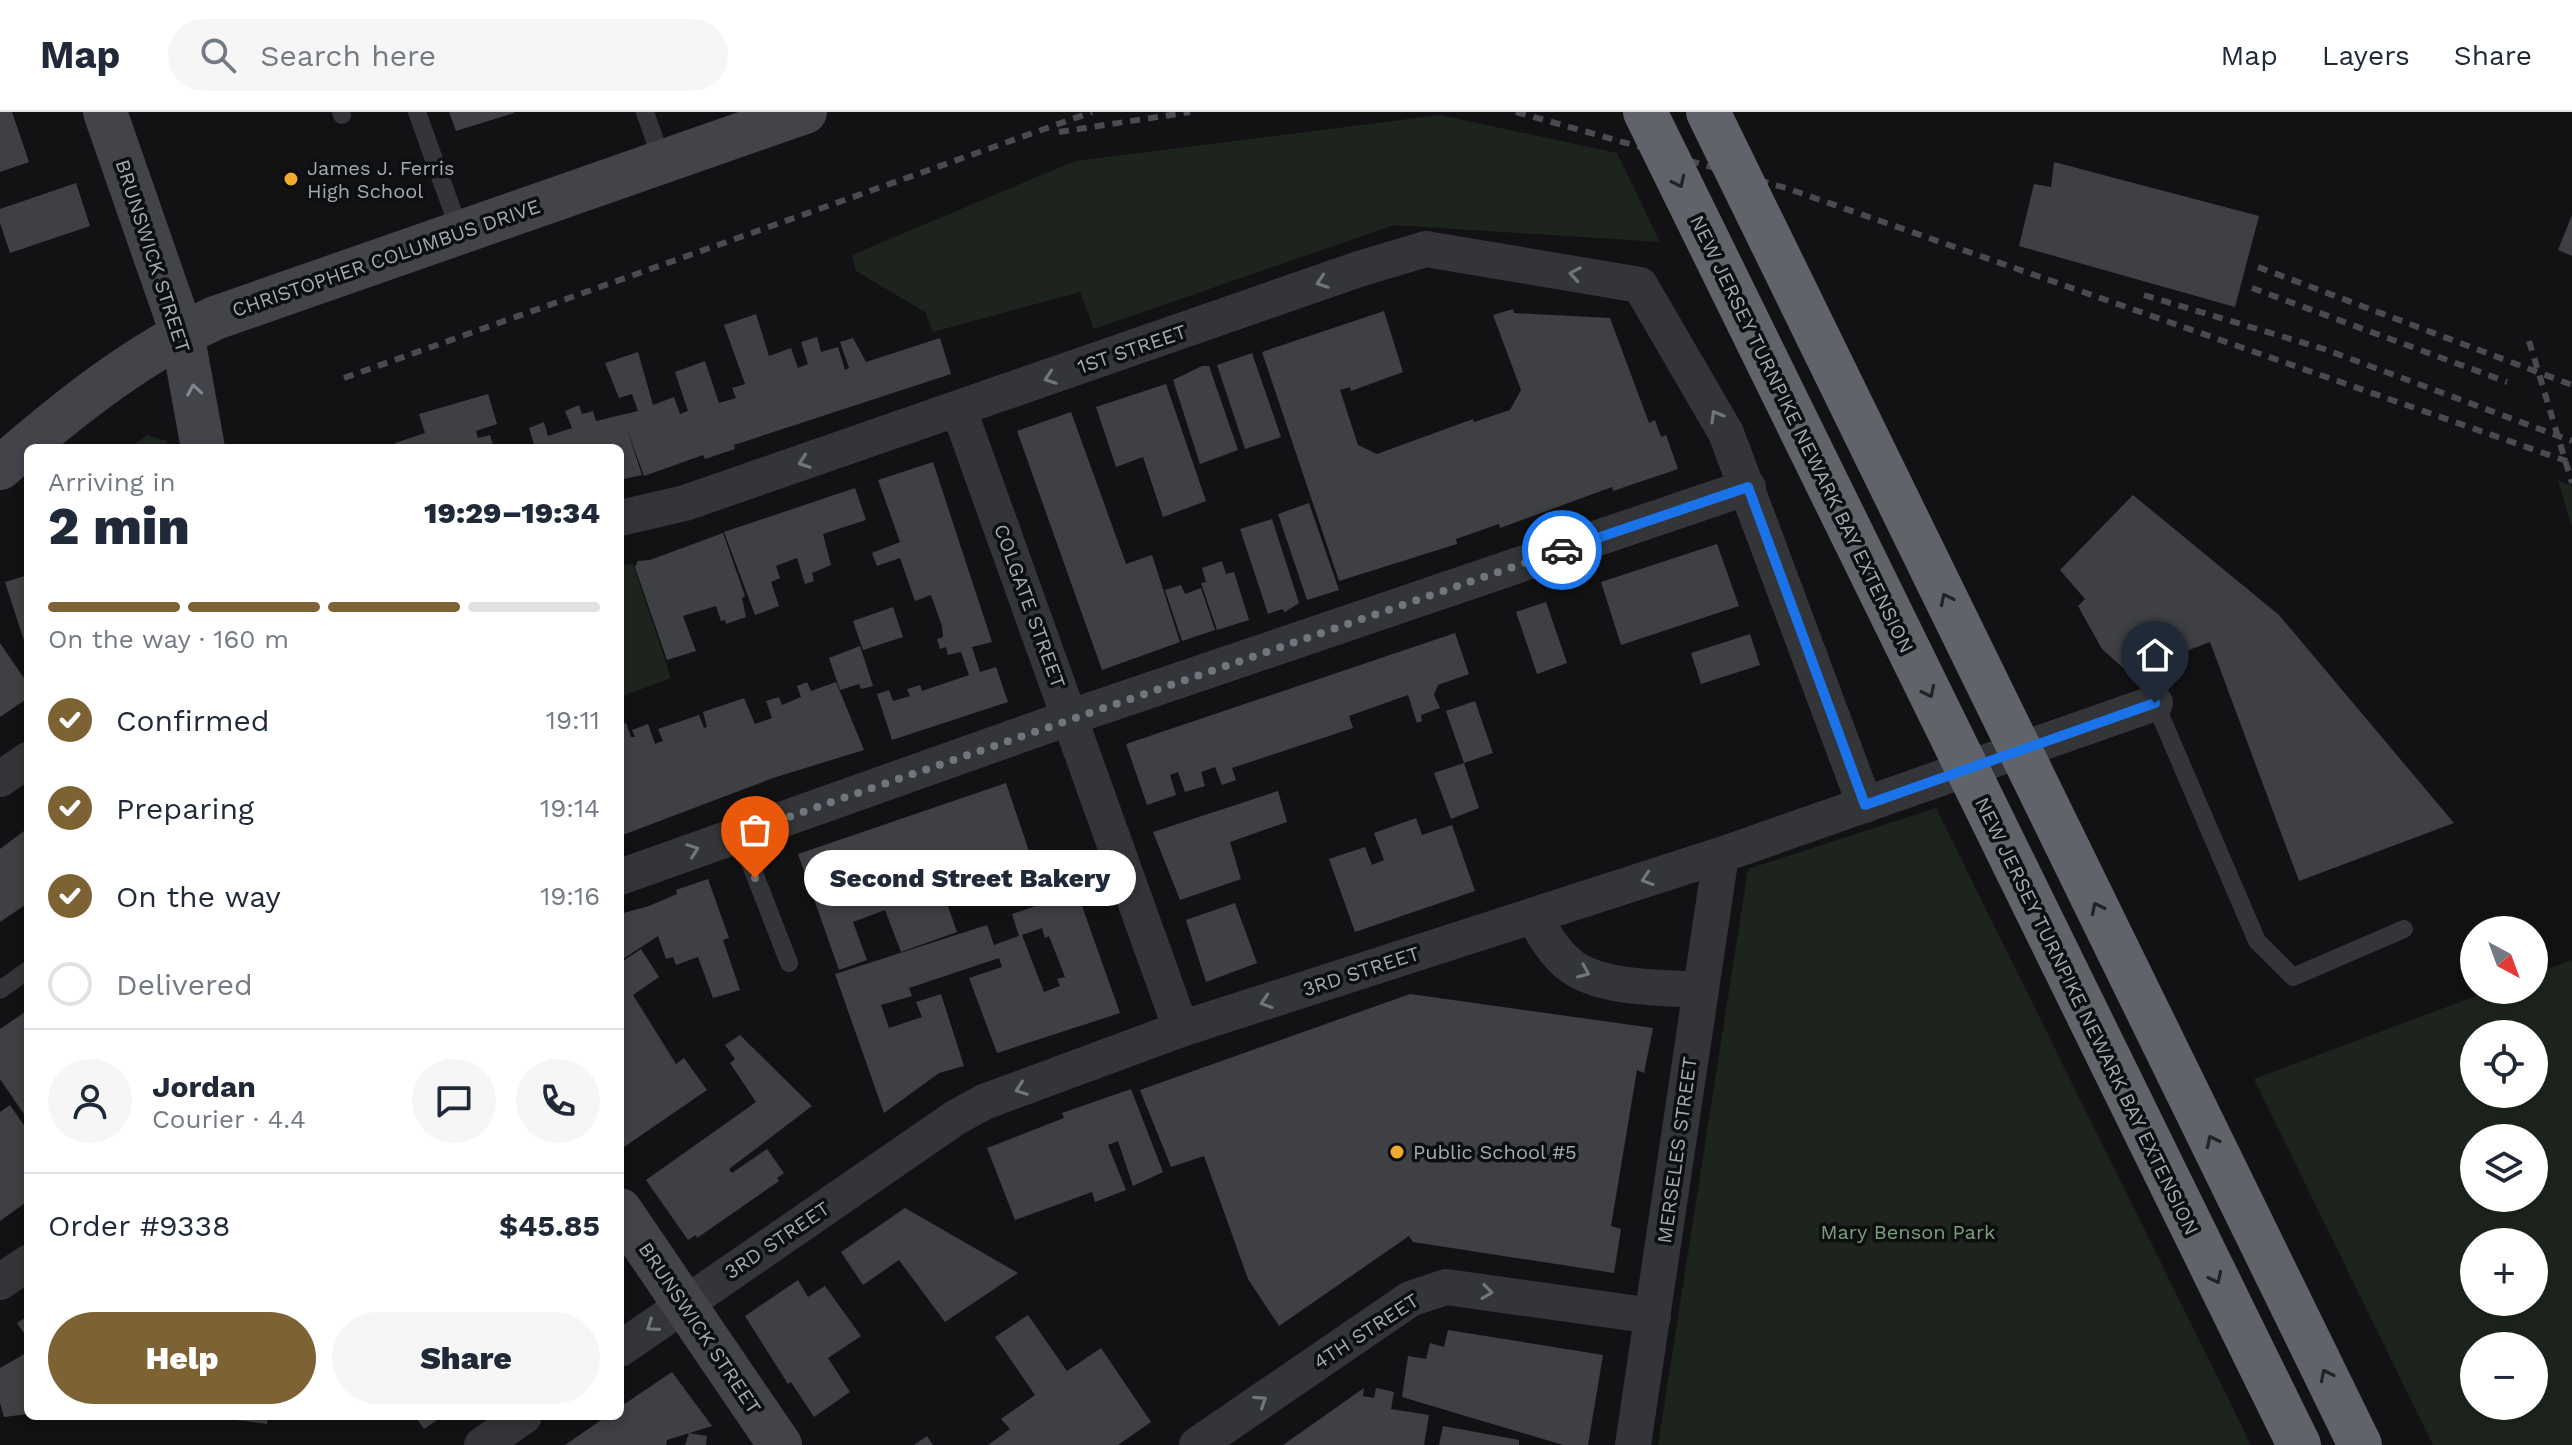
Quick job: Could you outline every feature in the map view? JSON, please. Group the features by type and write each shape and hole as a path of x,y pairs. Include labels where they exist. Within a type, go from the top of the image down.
{"highway":[{"name":"NEW JERSEY TURNPIKE NEWARK BAY EXTENSION","path":"1645,112 2299,1445"},
{"path":"1708,112 2360,1445"}],"main road":[{"name":"BRUNSWICK STREET","path":"105,112 182,333 202,444"},
{"name":"CHRISTOPHER COLUMBUS DRIVE","path":"29,444 97,388 182,333 246,306 805,112"},
{"name":"CHRISTOPHER COLUMBUS DRIVE","path":"0,468 24,448"},
{"name":"BRUNSWICK STREET","path":"624,1216 780,1445"}],"street":[{"name":"1ST STREET","path":"624,517 685,503 1359,269 1426,249 1640,285 1726,433 1748,487"},
{"name":"COLGATE STREET","path":"959,410 1181,1029"},
{"path":"624,876 1071,717 1748,487 1865,805"},
{"name":"3RD STREET","path":"624,1346 984,1102 1181,1029 1721,855 2155,703"},
{"path":"0,779 24,763"},
{"name":"MERSELES STREET","path":"1633,1445 1721,855"},
{"path":"1533,916 1553,949 1572,967 1603,979 1701,990"},
{"path":"0,1282 24,1266"},
{"name":"4TH STREET","path":"1197,1445 1410,1299 1446,1287 1653,1316"},
{"path":"482,1445 518,1420"}],"lane":[{"path":"417,112 460,232"},
{"path":"645,112 662,161"},
{"path":"2155,703 2257,941 2293,977 2404,929"},
{"path":"739,834 789,963"},
{"path":"0,990 24,973"}],"green space":[{"path":"1440,115 1617,153 1660,242 1394,225 1094,329 1080,292 933,332 925,312 856,271 852,255 1075,161"},
{"path":"147,435 167,441 167,444 135,444"},
{"path":"2558,480 2572,486 2572,527"},
{"path":"633,564 671,678 624,696 624,565"},
{"name":"Mary Benson Park","path":"1936,808 2251,1445 1658,1445 1748,869"},
{"path":"2572,960 2572,1445 2433,1445 2254,1079 2460,1002 2548,1004 2548,969"}],"building":[{"path":"0,112 12,112 29,162 0,172"},
{"path":"449,112 514,112 514,113 456,131"},
{"path":"2054,162 2259,216 2235,307 2019,246 2034,184 2051,187"},
{"path":"76,183 90,226 10,253 0,223 0,209"},
{"path":"2572,215 2572,256 2558,250"},
{"path":"1513,309 1514,313 1610,318 1649,423 1655,420 1661,437 1666,435 1678,469 1613,491 1612,487 1500,528 1499,524 1456,539 1457,544 1339,581 1262,352 1384,311 1403,372 1351,391 1350,387 1340,390 1358,445 1377,454 1473,419 1474,422 1510,410 1521,390 1493,315"},
{"path":"756,314 769,356 791,348 798,368 808,364 801,342 817,337 821,352 838,347 845,370 849,368 840,342 853,338 866,362 940,338 951,374 734,445 735,449 705,459 703,455 644,476 627,429 642,475 624,479 624,444 534,444 529,428 544,422 548,436 572,428 565,411 579,405 582,414 593,411 596,421 638,411 632,394 619,398 605,363 638,352 653,405 674,397 680,414 688,411 675,372 705,361 719,403 736,398 732,388 745,384 724,325"},
{"path":"1252,353 1281,437 1245,449 1217,365"},
{"path":"1202,366 1209,366 1238,450 1200,464 1173,380"},
{"path":"1166,384 1206,501 1163,517 1143,457 1116,467 1096,407"},
{"path":"488,394 497,424 476,431 478,438 490,435 493,444 395,444 425,433 419,414"},
{"path":"1071,412 1126,564 1152,555 1180,642 1102,670 1017,431"},
{"path":"933,462 992,642 972,647 980,672 996,667 1008,702 892,740 877,694 889,690 893,701 910,696 907,689 920,685 922,691 969,675 961,652 948,655 946,647 940,649 937,639 943,637 942,626 931,595 915,601 900,558 877,566 872,553 900,542 878,480"},
{"path":"855,488 866,520 823,534 831,565 812,573 814,581 805,584 797,558 776,566 780,578 771,582 779,606 755,615 724,532"},
{"path":"2133,495 2279,615 2454,823 2299,881 2210,642 2129,673 2102,649 2078,606 2085,599 2060,570"},
{"path":"1309,503 1339,590 1307,600 1278,514"},
{"path":"1272,519 1299,603 1285,612 1282,609 1268,614 1240,529"},
{"path":"723,533 745,596 742,598 746,617 726,624 725,620 721,621 716,606 683,616 696,651 667,660 635,567 638,561 650,560"},
{"path":"1717,544 1739,606 1621,645 1601,582"},
{"path":"1222,561 1226,574 1234,572 1249,620 1217,630 1201,583 1206,582 1202,568"},
{"path":"24,576 24,641 5,582"},
{"path":"1181,585 1185,594 1201,588 1215,630 1182,641 1165,590"},
{"path":"1546,602 1567,663 1537,674 1516,612"},
{"path":"893,607 903,637 863,650 853,621"},
{"path":"1455,633 1469,674 1438,685 1434,695 1440,708 1421,715 1422,721 1417,723 1408,695 1349,716 1353,728 1232,768 1236,780 1222,785 1215,767 1201,772 1205,786 1185,792 1178,772 1170,775 1176,795 1147,805 1126,744"},
{"path":"1750,634 1760,665 1701,684 1691,653"},
{"path":"0,643 24,678 24,701 0,717"},
{"path":"860,646 873,686 861,689 859,684 840,690 829,658"},
{"path":"807,682 811,691 836,682 864,750 773,778 624,834 624,724 631,737 635,737 632,730 648,724 655,744 663,741 658,729 699,715 704,728 707,727 703,712 744,698 755,724 772,718 766,701 779,697 782,705 801,697 797,686"},
{"path":"1475,701 1493,753 1464,763 1446,711"},
{"path":"1464,763 1479,808 1451,819 1434,773"},
{"path":"1006,783 1032,860 971,880 967,865 937,875 957,932 901,952 885,910 853,922 867,960 839,970 798,854"},
{"path":"1278,791 1287,822 1230,842 1241,879 1180,900 1153,832"},
{"path":"1416,818 1422,835 1452,825 1475,891 1355,932 1329,859 1365,847 1372,865 1384,860 1374,833"},
{"path":"24,831 24,906 0,922 0,849"},
{"path":"708,879 729,938 723,940 740,990 713,998 698,957 676,965 673,957 666,959 658,936 624,958 624,913 677,894 676,890"},
{"path":"1077,892 1120,1013 997,1053 969,978 1002,967 999,958 909,988 912,996 881,1005 889,1028 922,1017 916,1002 941,994 964,1066 939,1073 884,1113 835,974 987,925 994,945 1019,936 1012,914","holes":["1042,928 1045,938 1049,936 1065,977 1057,979 1060,986 1044,992 1022,935"]},
{"path":"1235,903 1257,963 1206,982 1186,920"},
{"path":"641,949 659,977 633,995 676,1064 684,1058 707,1090 624,1147 624,960"},
{"name":"Public School #5","path":"1410,994 1653,1028 1644,1073 1637,1070 1611,1226 1621,1229 1614,1273 1413,1242 1409,1236 1279,1326 1248,1279 1204,1156 1171,1167 1140,1090"},
{"path":"24,1013 24,1114 0,1079 0,1029"},
{"path":"740,1035 812,1106 729,1169 732,1173 767,1149 784,1173 777,1178 779,1181 697,1238 696,1235 688,1240 646,1180 756,1102 730,1063 735,1059 725,1045"},
{"path":"1131,1089 1163,1172 1133,1186 1118,1141 1108,1145 1126,1190 1095,1202 1092,1192 1015,1220 987,1148 1064,1118 1062,1113"},
{"path":"10,1105 24,1125 24,1204 0,1221 0,1112"},
{"path":"905,1208 1018,1273 945,1322 899,1260 863,1285 841,1252"},
{"path":"798,1280 808,1297 825,1286 861,1336 828,1358 850,1392 814,1417 791,1382 788,1384 745,1316"},
{"path":"1028,1315 1067,1371 1101,1348 1151,1422 1118,1445 988,1445 1010,1429 1001,1419 1035,1395 995,1337"},
{"path":"24,1319 24,1333 17,1323"},
{"path":"1448,1330 1603,1355 1588,1445 1563,1445 1402,1397 1408,1356 1426,1359 1430,1343 1444,1347"},
{"path":"24,1354 24,1414 4,1417 0,1403 0,1368"},
{"path":"672,1372 712,1426 667,1440 666,1445 565,1445 601,1420 624,1420 624,1404"},
{"path":"1364,1388 1363,1396 1374,1398 1376,1388 1394,1392 1391,1409 1429,1415 1424,1445 1283,1445"},
{"path":"236,1420 268,1420 267,1424"},
{"path":"418,1420 437,1420 424,1429"},
{"path":"1443,1426 1519,1440 1519,1445 1439,1445"},
{"path":"689,1433 707,1436 706,1445 685,1445"},
{"path":"927,1436 933,1445 914,1445"}],"railway":[{"path":"344,378 1092,112"},
{"path":"1059,132 1190,112"},
{"path":"1516,112 1786,188 2572,463"},
{"path":"2258,267 2572,385"},
{"path":"2252,288 2507,382"},
{"path":"2144,295 2324,349 2572,441"},
{"path":"2529,341 2572,483"}],"way so far":[{"path":"755,878 739,834 1562,550"}],"place":[{"name":"James J. Ferris High School","path":"291,179"},
{"name":"Second Street Bakery","path":"755,878"},
{"name":"Public School #5","path":"1397,1152"}],"route":[{"path":"1562,550 1748,487 1865,805 2155,703"}]}
